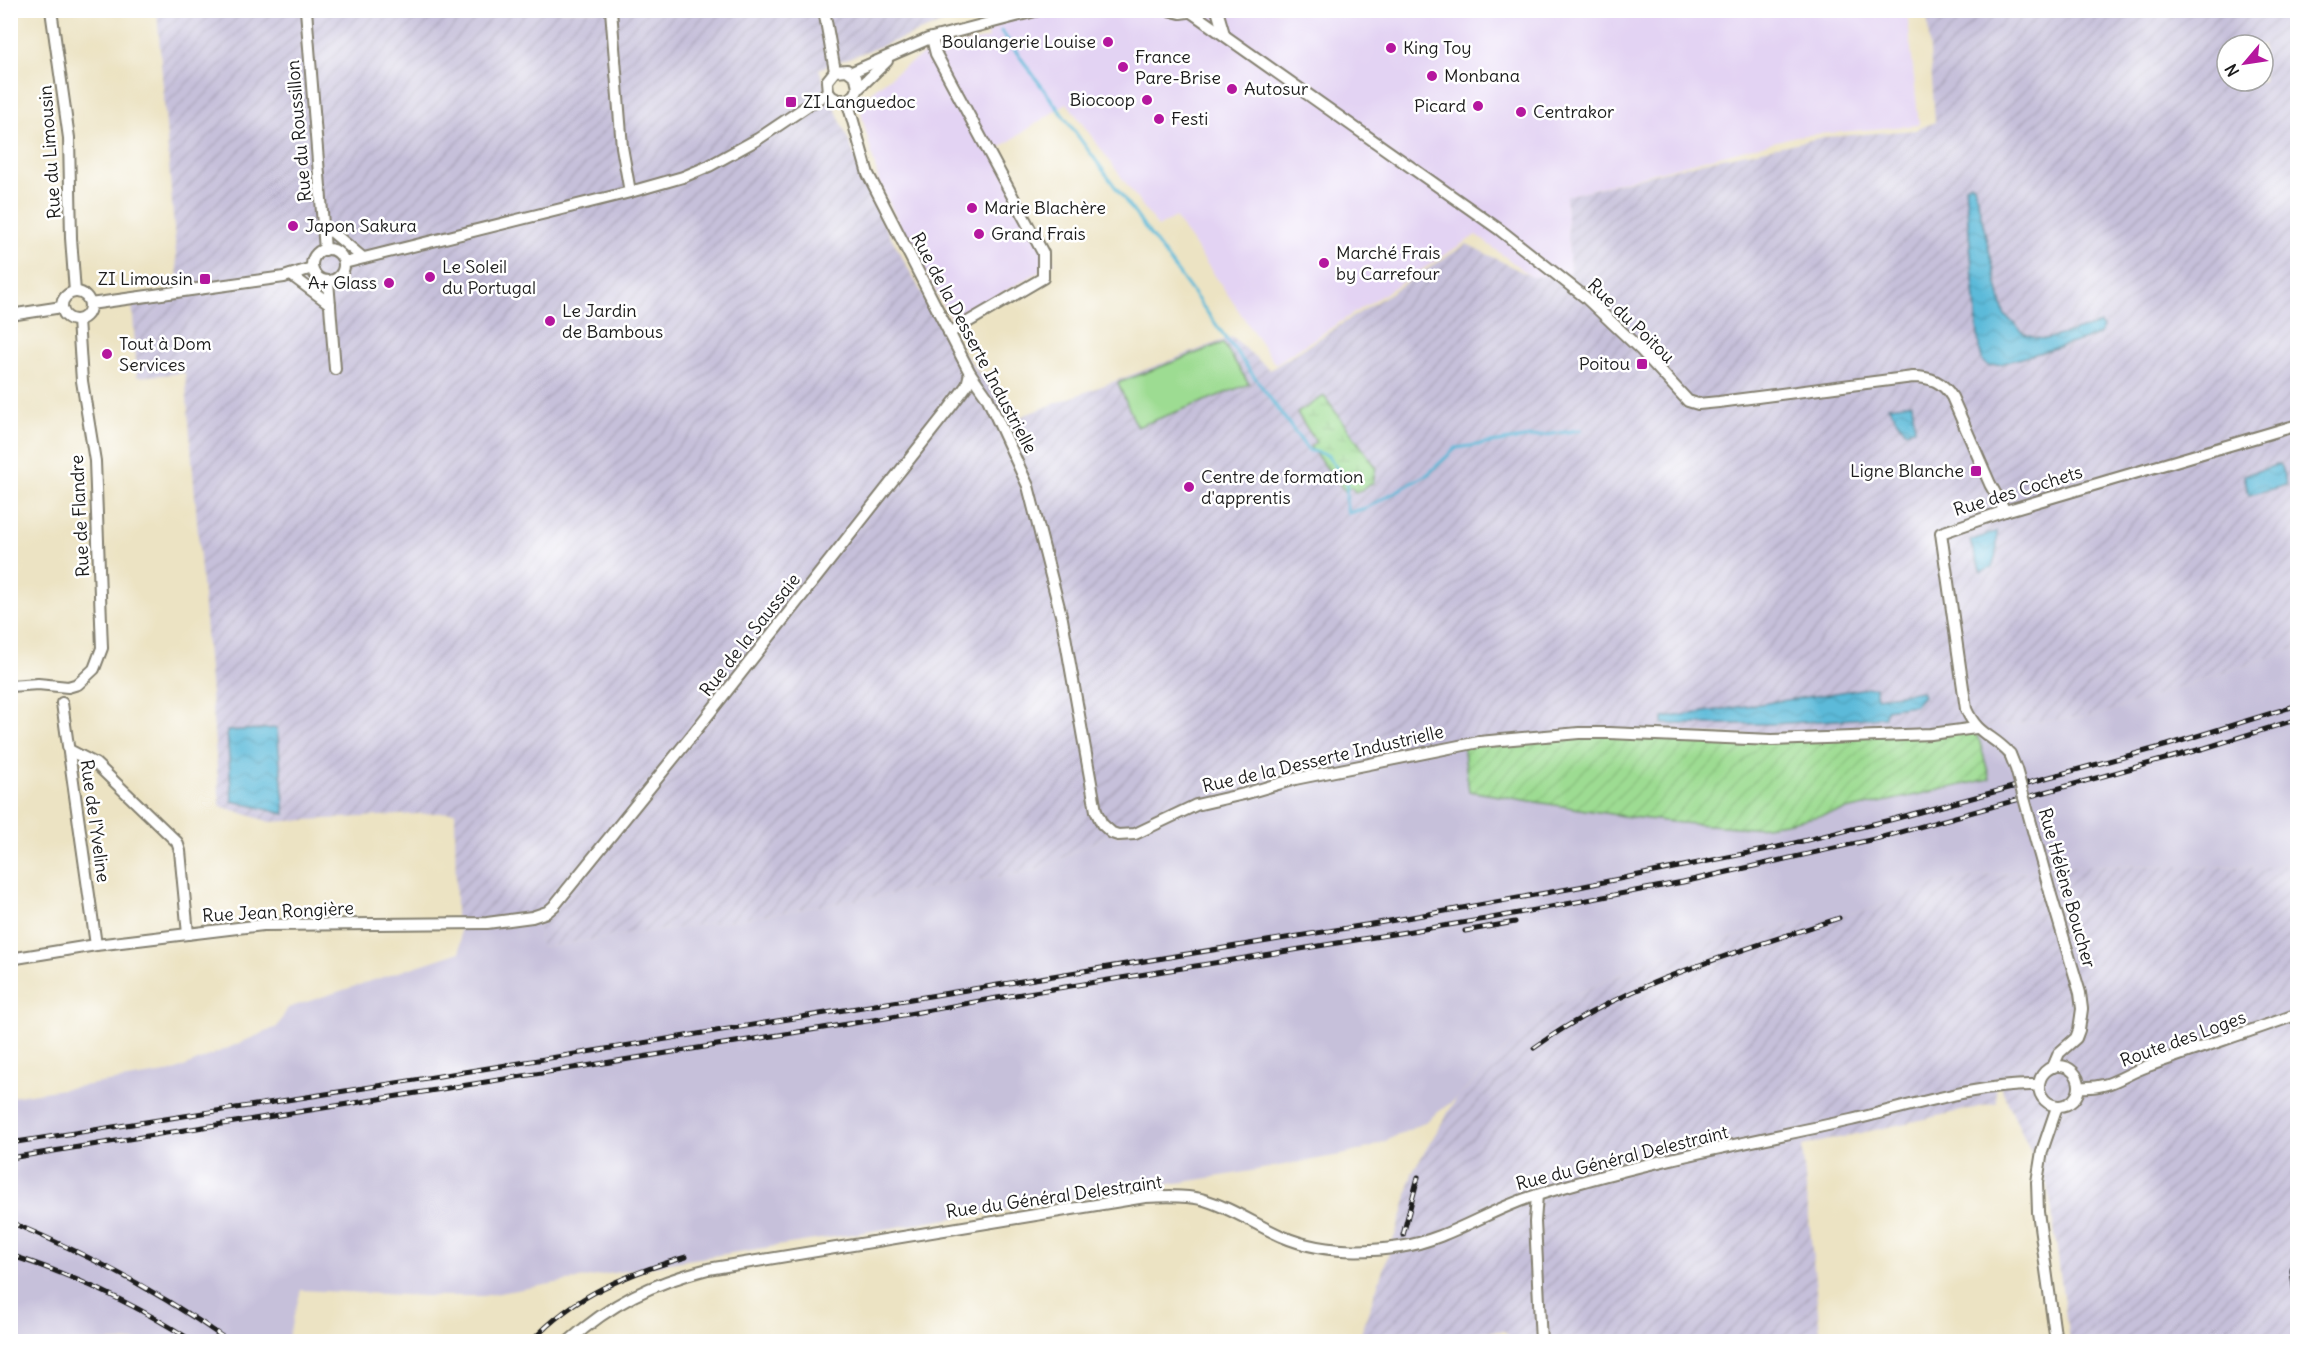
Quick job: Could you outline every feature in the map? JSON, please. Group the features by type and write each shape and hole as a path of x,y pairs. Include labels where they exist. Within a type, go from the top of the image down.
{"street":[{"name":"Rue du Limousin","path":"51,10 69,138 75,292"},
{"name":"Rue du Roussillon","path":"306,10 325,250"},
{"path":"610,10 622,147 630,192"},
{"path":"824,10 835,71"},
{"path":"852,72 932,38 1039,10"},
{"path":"1168,10 1180,13 1193,11"},
{"path":"1217,10 1224,34"},
{"name":"Rue du Poitou","path":"1193,11 1500,230 1567,283 1641,350 1688,401 1698,404 1719,402 1913,377 1930,378 1939,382 1952,397 1990,484 2005,511"},
{"path":"932,38 936,54 1043,253 1044,264 1043,278 949,333"},
{"path":"858,89 856,77 852,72 842,69 835,71 827,81 828,92 838,100 847,100 855,95 858,89 896,52"},
{"path":"344,263 660,185 709,166 758,139 828,92"},
{"name":"Rue de la Desserte Industrielle","path":"847,100 867,174 970,373 987,397 1028,486 1062,619 1096,811 1104,826 1118,835 1135,834 1146,830 1196,805 1244,794 1295,778 1479,742 1579,733 1772,740 1930,734 1976,728"},
{"path":"324,231 332,232 363,258"},
{"path":"325,250 337,252 344,263 340,276 328,281 318,277 312,268 315,256 325,250"},
{"path":"90,304 291,275 312,268"},
{"path":"291,275 330,304"},
{"path":"328,281 335,369"},
{"path":"75,292 86,296 90,304 88,312 78,320 65,315 62,307 65,297 75,292"},
{"path":"10,315 62,307"},
{"name":"Rue de Flandre","path":"10,686 73,686 83,681 98,662 102,648 95,461 82,381 78,320"},
{"name":"Rue de la Saussaie","path":"547,912 717,704 949,409 967,385 970,373"},
{"name":"Rue des Cochets","path":"1976,728 1966,709 1940,536 1944,531 2298,425"},
{"name":"Rue de l'Yveline","path":"62,703 96,945"},
{"name":"Rue Hélène Boucher","path":"1976,728 2003,746 2010,754 2016,769 2080,993 2082,1009 2079,1030 2076,1038 2059,1053 2053,1067"},
{"path":"69,750 96,764 177,842 180,851 188,934"},
{"name":"Rue Jean Rongière","path":"10,959 96,945 263,925 487,923 532,917 547,912"},
{"name":"Route des Loges","path":"2079,1087 2101,1087 2112,1084 2148,1066 2298,1014"},
{"path":"2053,1067 2067,1067 2075,1073 2079,1087 2075,1098 2067,1105 2057,1107 2045,1101 2041,1096 2038,1085 2045,1071 2053,1067"},
{"name":"Rue du Général Delestraint","path":"568,1341 589,1323 621,1302 662,1282 708,1269 1145,1197 1177,1196 1199,1199 1223,1207 1282,1237 1322,1247 1353,1251 1399,1248 1428,1241 1500,1208 1537,1195 1654,1164 1933,1101 2002,1087 2038,1085"},
{"path":"2055,1341 2038,1212 2037,1182 2042,1151 2057,1107"},
{"path":"1537,1195 1535,1228 1541,1341"}],"shaded area":[{"path":"1907,10 1919,125 1796,136 1566,196 1570,274 1532,277 1476,235 1275,364 1175,217 1158,227 1067,103 995,151 1055,263 952,321 900,226 879,182 861,113 871,92 927,52 989,38 981,11"},
{"path":"157,11 967,11 968,14 819,69 881,219 933,313 1014,419 1232,337 1270,370 1467,244 1532,277 1570,274 1566,196 1708,161 1825,137 1916,130 1935,122 1927,11 2297,11 2297,648 2095,716 1976,728 1844,737 1609,732 1145,830 1112,833 1038,870 740,919 541,947 538,925 460,927 456,917 455,812 270,822 220,806 185,373 137,377 132,300 179,293"},
{"path":"2297,648 2297,861 2273,867 2084,865 1965,878 1926,887 1875,908 1705,943 1648,961 1571,997 1548,1011 1519,1035 1456,1099 1422,1124 1372,1147 1346,1154 1234,1174 687,1260 483,1296 425,1296 301,1290 287,1341 11,1342 11,1097 172,1072 277,1027 288,1008 460,952 460,927 527,927 538,924 541,947 740,919 1038,870 1112,833 1118,835 1196,805 1463,744 1751,828 1786,823 1990,779 1976,728 2095,716"},
{"path":"2297,861 2297,1341 2069,1341 2049,1190 1995,1075 1997,1103 1802,1146 1821,1341 1515,1342 1504,1331 1483,1332 1436,1341 1367,1342 1368,1336 1361,1333 1403,1212 1412,1173 1456,1099 1519,1035 1548,1011 1571,997 1648,961 1705,943 1875,908 1926,887 1965,878 2084,865 2273,867"}],"green space":[{"path":"1223,343 1249,384 1137,427 1118,383"},
{"path":"1324,396 1376,467 1373,483 1356,493 1351,487 1345,491 1310,447 1316,442 1297,413"},
{"path":"1976,728 1990,779 1786,823 1751,828 1623,816 1469,791 1463,744 1579,732 1772,739"}],"water":[{"path":"1970,183 1974,185 2004,314 2025,334 2035,338 2046,339 2100,324 2103,328 2100,333 2001,364 1989,366 1983,362 1979,347 1965,186"},
{"path":"1912,403 1915,429 1905,431 1888,406"},
{"path":"2280,464 2287,485 2249,495 2244,475"},
{"path":"1997,531 1997,550 1992,568 1981,572 1970,541"},
{"path":"1875,687 1877,697 1921,691 1923,696 1915,705 1886,709 1885,717 1773,724 1663,724 1663,718"},
{"path":"277,728 285,814 232,801 227,731"}],"waterway":[{"path":"1001,31 1308,450 1327,455 1347,482 1348,513 1366,508 1428,474 1456,448 1580,430"}],"railway":[{"path":"10,1143 409,1081 1384,922 1579,887 1778,847 1894,819 2168,745 2298,705"},
{"path":"10,1158 892,1017 1486,919 1683,882 1879,838 2205,748 2298,719"},
{"path":"1534,1048 1569,1025 1643,987 1839,918"},
{"path":"1465,931 1515,922"},
{"path":"1403,1235 1418,1177"},
{"path":"2298,1220 2292,1271 2298,1318"},
{"path":"10,1222 124,1276 230,1342"},
{"path":"10,1255 59,1272 105,1292 194,1342"},
{"path":"531,1342 565,1311 602,1288 686,1257"}],"place":[{"name":"Boulangerie Louise","path":"1108,42"},
{"name":"King Toy","path":"1391,48"},
{"name":"France Pare-Brise","path":"1123,67"},
{"name":"Monbana","path":"1432,76"},
{"name":"Autosur","path":"1232,89"},
{"name":"Biocoop","path":"1147,100"},
{"name":"ZI Languedoc","path":"791,102"},
{"name":"Picard","path":"1478,106"},
{"name":"Centrakor","path":"1521,112"},
{"name":"Festi","path":"1159,119"},
{"name":"Marie Blachère","path":"972,208"},
{"name":"Japon Sakura","path":"293,226"},
{"name":"Grand Frais","path":"979,234"},
{"name":"Marché Frais by Carrefour","path":"1324,263"},
{"name":"Le Soleil du Portugal","path":"430,277"},
{"name":"ZI Limousin","path":"205,279"},
{"name":"A+ Glass","path":"389,283"},
{"name":"Le Jardin de Bambous","path":"550,321"},
{"name":"Tout à Dom Services","path":"107,354"},
{"name":"Poitou","path":"1642,364"},
{"name":"Ligne Blanche","path":"1976,471"},
{"name":"Centre de formation d'apprentis","path":"1189,487"}]}
